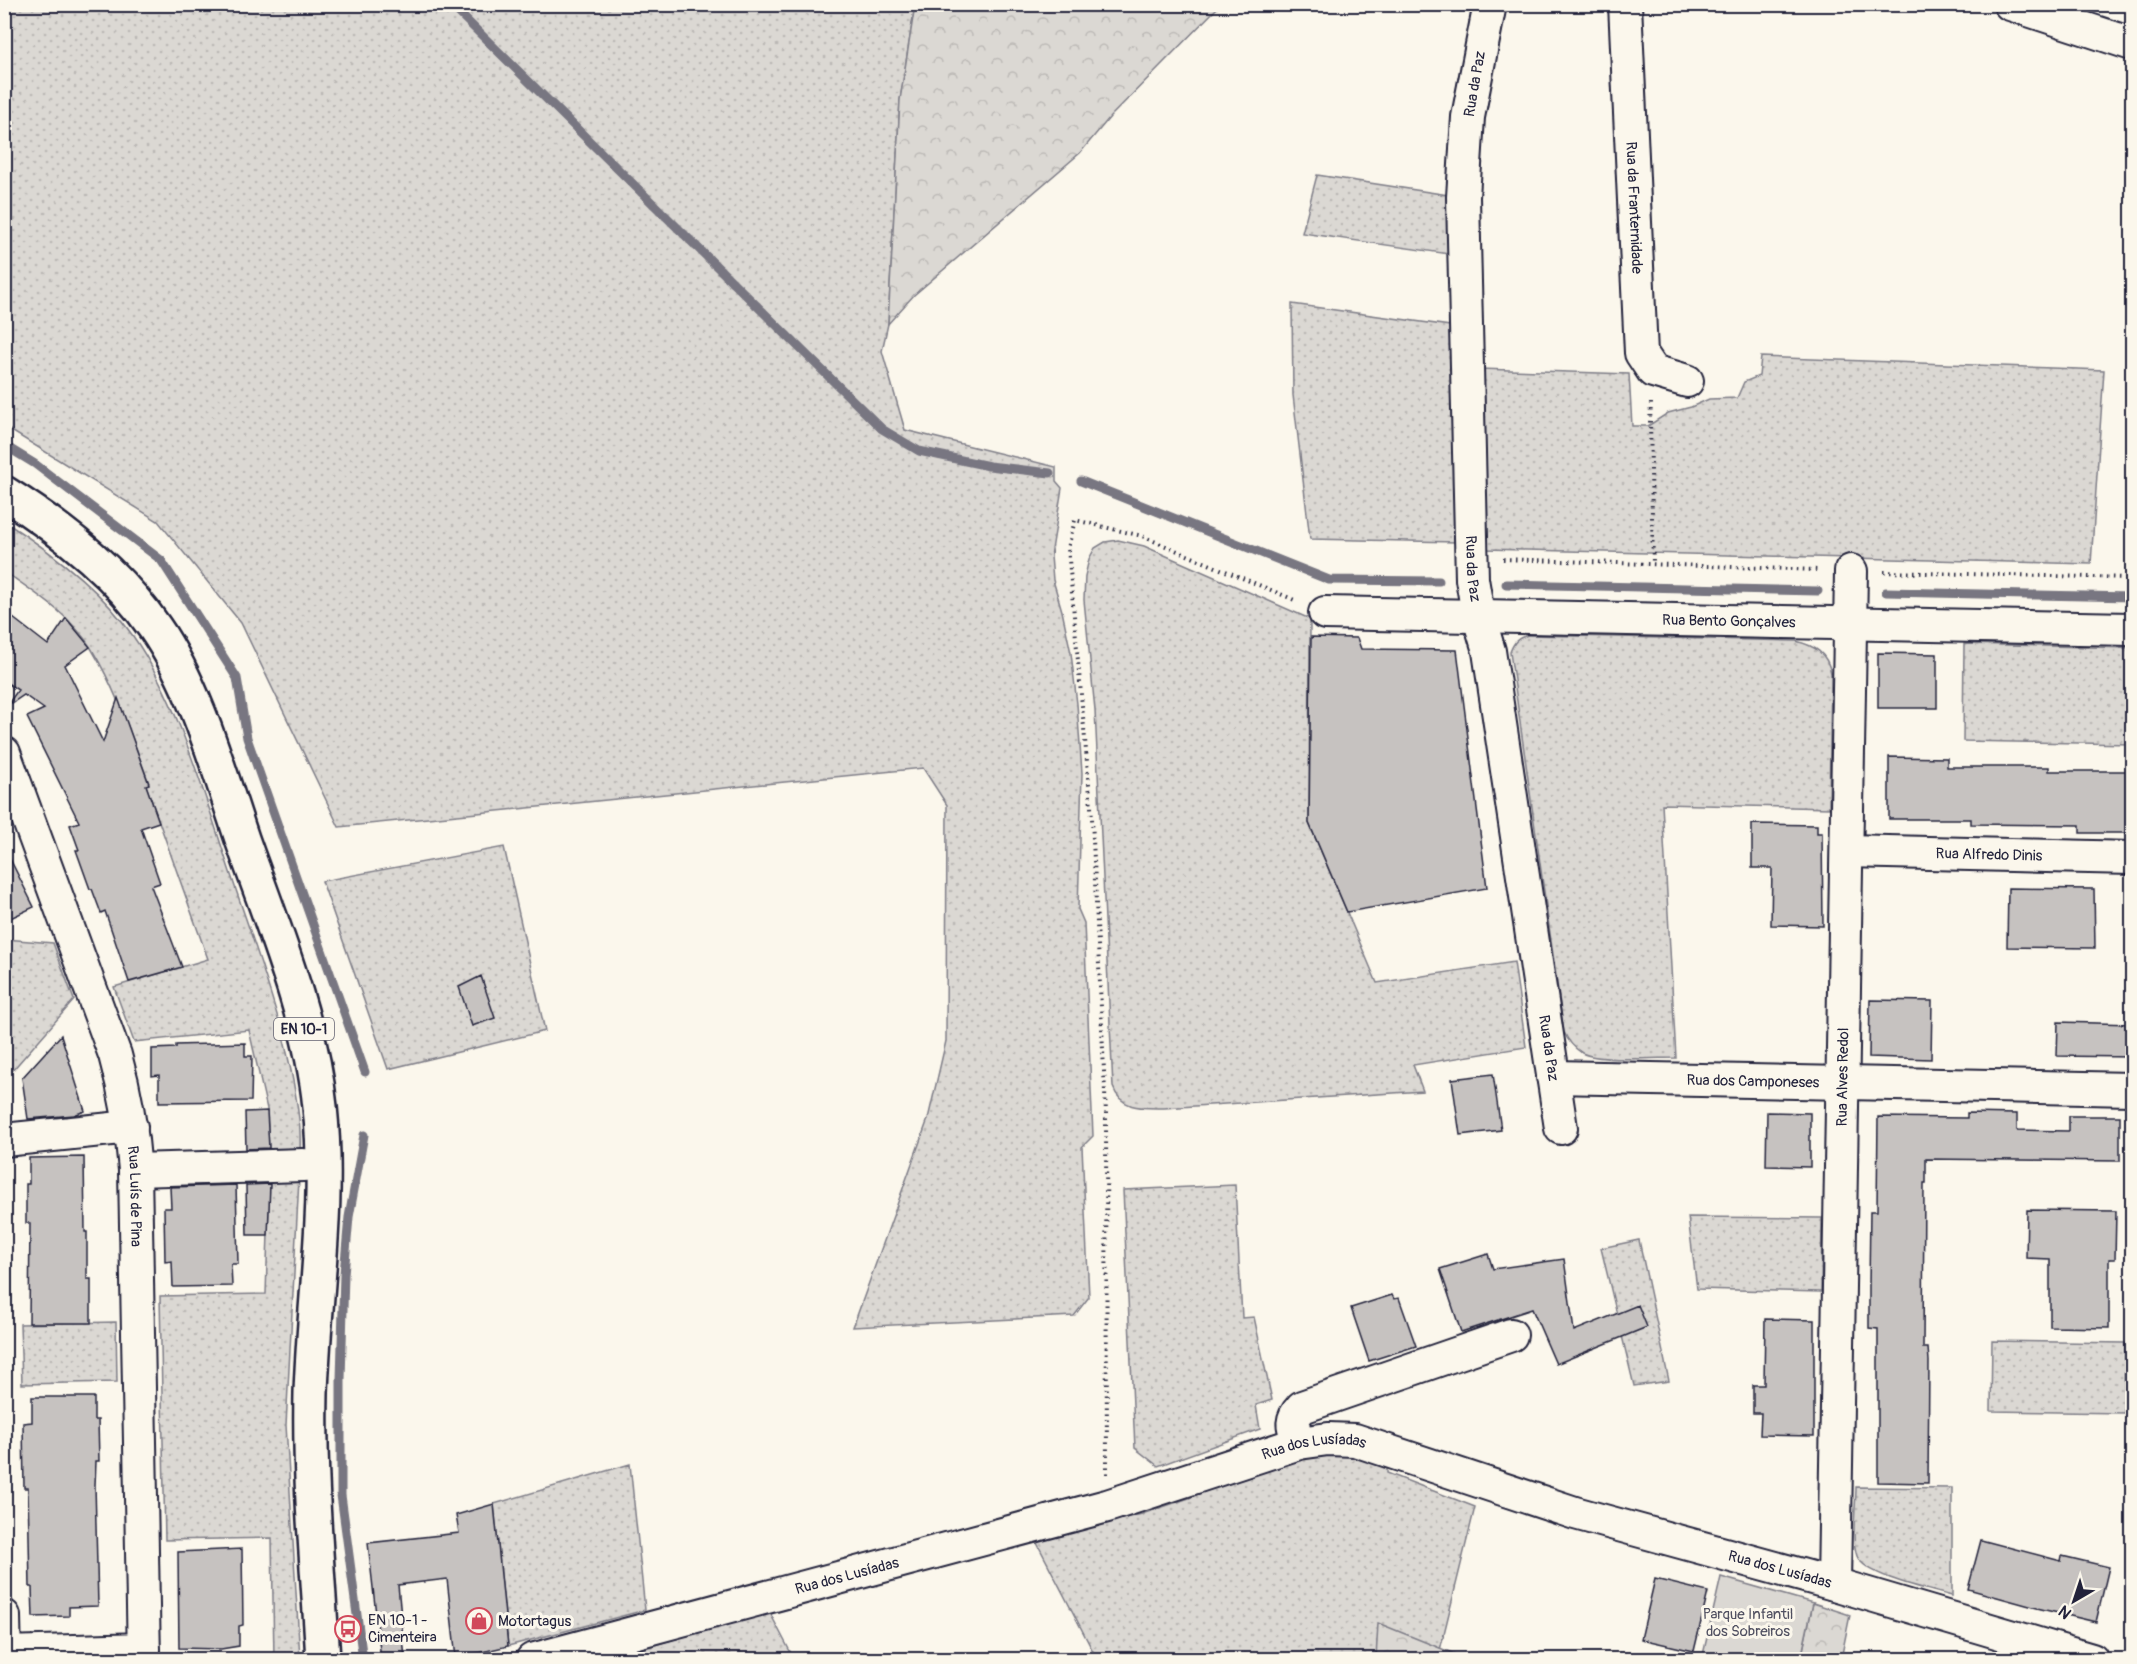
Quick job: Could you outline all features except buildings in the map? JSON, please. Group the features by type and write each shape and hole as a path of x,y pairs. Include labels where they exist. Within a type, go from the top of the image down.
{"main road":[{"name":"EN 10-1","path":"4,493 69,538 128,592 156,629 179,668 225,788 278,940 301,1015 319,1098 322,1166 311,1393 311,1463 323,1659"}],"street":[{"name":"Rua da Paz","path":"1491,4 1468,117 1463,197 1472,579 1478,615 1489,651 1561,1128"},
{"name":"Rua da Franternidade","path":"1625,4 1641,353 1653,371"},
{"path":"2010,4 2133,44"},
{"path":"1653,371 1687,381"},
{"name":"Rua Alves Redol","path":"1834,1584 1851,571"},
{"name":"Rua Bento Gonçalves","path":"1325,613 2133,629"},
{"name":"Rua Luís de Pina","path":"7,766 115,1055 126,1094 135,1170 144,1654"},
{"name":"Rua Alfredo Dinis","path":"1847,851 2133,858"},
{"name":"Rua dos Camponeses","path":"1553,1077 2133,1089"},
{"path":"4,1140 131,1128"},
{"path":"135,1170 303,1165"},
{"path":"1299,1443 1293,1425 1295,1415 1302,1407 1511,1335"},
{"name":"Rua dos Lusíadas","path":"532,1659 1107,1506 1299,1443 1328,1439 1355,1440 1575,1513 1834,1584 2092,1659"},
{"path":"4,1616 5,1659"},
{"path":"5,1653 144,1654"}],"path":[{"path":"1653,371 1650,422 1653,564"},
{"path":"1107,1506 1106,1113 1092,818 1068,548 1076,520 1142,536 1325,613"},
{"path":"1472,558 2133,578"}],"green space":[{"path":"4,5 915,5 900,100 888,324 882,351 905,430 1056,467 1056,481 1062,488 1051,556 1053,580 1071,653 1082,773 1078,909 1084,923 1093,1136 1082,1147 1089,1297 1074,1316 853,1327 928,1119 946,1041 947,805 923,768 339,827 241,623 158,521 5,427"},
{"path":"915,5 1220,5 1110,117 1080,153 914,295 888,324 900,100"},
{"path":"2056,5 2094,5 2091,17"},
{"path":"1317,175 1448,195 1449,254 1302,233"},
{"path":"1292,304 1450,326 1457,542 1310,539 1293,395"},
{"path":"1761,357 2104,370 2091,564 1486,549 1480,369 1629,374 1632,426 1648,426 1668,413 1709,399 1737,398 1744,382 1759,376"},
{"path":"5,522 58,559 91,587 120,619 149,661 176,718 199,777 279,1023 294,1087 300,1135 286,1425 300,1659 274,1659 272,1538 165,1540 160,1296 266,1294 270,1172 267,1109 249,1030 134,1042 114,987 208,959 146,785 149,783 108,680 83,636 64,616 8,574 5,579"},
{"path":"1118,540 1144,546 1310,619 1309,823 1377,983 1514,962 1526,1047 1413,1065 1423,1091 1164,1108 1134,1106 1121,1100 1113,1087 1095,710 1084,600 1085,576 1089,559 1095,548 1105,542"},
{"path":"1528,635 1796,641 1819,651 1827,660 1831,673 1829,808 1662,804 1676,1058 1614,1059 1590,1056 1576,1049 1564,1032 1510,652 1516,641"},
{"path":"1964,644 2132,648 2132,744 1963,741"},
{"path":"504,847 545,1031 388,1069 322,881"},
{"path":"5,939 53,943 74,1000 5,1079"},
{"path":"1235,1185 1242,1318 1254,1317 1272,1400 1256,1405 1260,1429 1158,1466 1135,1448 1123,1190"},
{"path":"1688,1217 1822,1218 1821,1292 1697,1289"},
{"path":"1639,1240 1669,1381 1634,1386 1601,1248"},
{"path":"116,1322 117,1382 22,1384 20,1324"},
{"path":"1992,1341 2125,1343 2124,1413 1991,1411"},
{"path":"1345,1452 1387,1467 1387,1473 1475,1507 1440,1650 1379,1624 1376,1659 1097,1659 1035,1539 1142,1514 1189,1498 1273,1463"},
{"path":"630,1464 645,1610 508,1646 494,1504"},
{"path":"1856,1487 1952,1488 1952,1596 1885,1576 1862,1563 1857,1556 1854,1541"},
{"name":"Parque Infantil dos Sobreiros","path":"1721,1577 1813,1603 1801,1659 1702,1659"},
{"path":"1813,1603 1850,1615 1841,1659 1801,1660"},
{"path":"769,1611 794,1659 604,1660"},
{"path":"1378,1623 1467,1659 1376,1659"}],"waterway":[{"path":"450,4 882,429 919,451 989,466 1050,473"},
{"path":"4,445 35,464 161,560 237,678 247,738 365,1072"},
{"path":"1081,481 1329,580 1439,581"},
{"path":"1506,584 1818,591"},
{"path":"1886,592 2132,597"},
{"path":"363,1660 341,1495 341,1379 344,1274 349,1217 364,1135"}],"place":[{"name":"Motortagus","path":"479,1621"},
{"name":"EN 10-1 - Cimenteira","path":"348,1629"}]}
